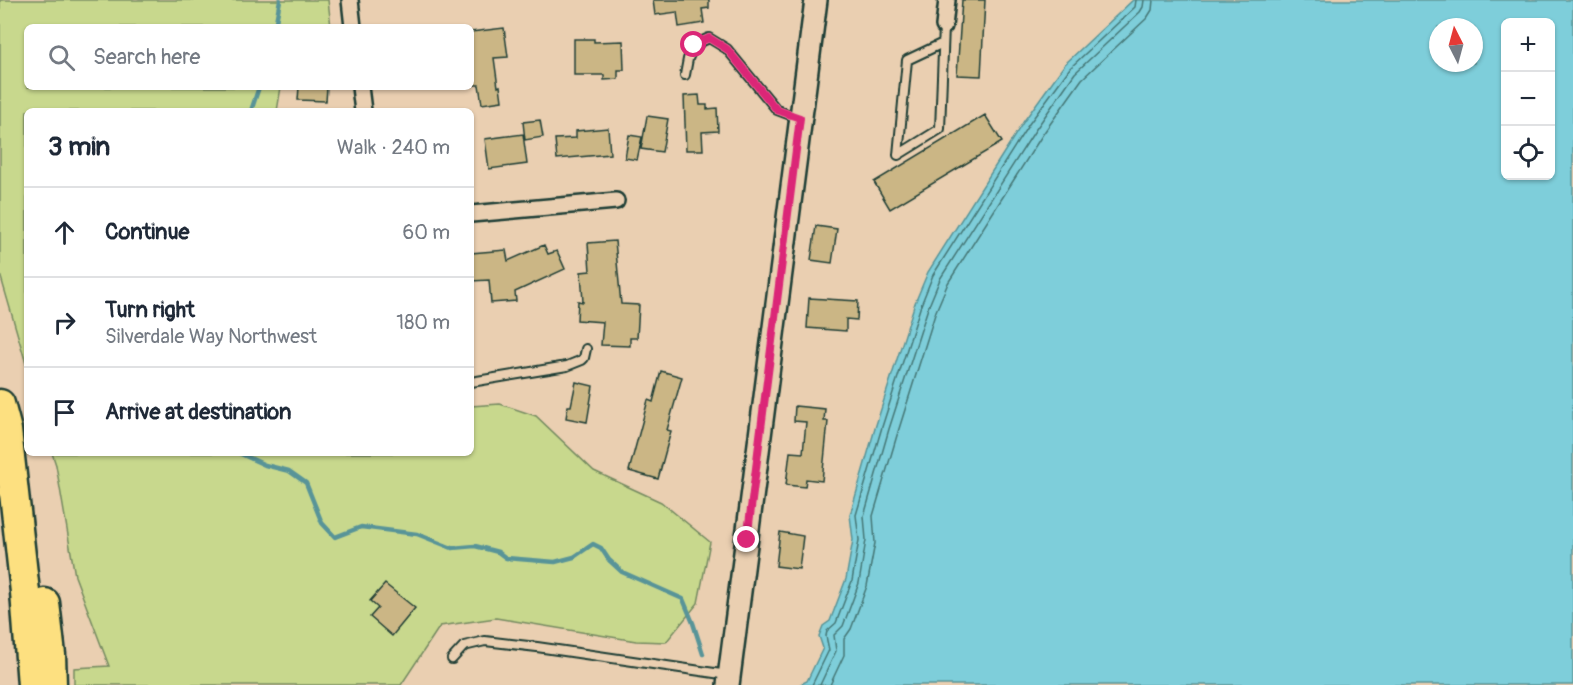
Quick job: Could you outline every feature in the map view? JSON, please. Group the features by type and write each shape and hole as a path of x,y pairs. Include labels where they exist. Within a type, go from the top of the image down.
{"highway":[{"path":"3,417 25,592 32,685"},
{"path":"3,417 41,562 52,685"}],"main road":[{"path":"729,680 816,0"}],"street":[{"path":"350,0 353,24"},
{"path":"944,26 947,0"},
{"path":"360,90 363,108"},
{"path":"474,214 616,201"}],"lane":[{"path":"943,43 907,60 898,154 940,129 944,26"},
{"path":"685,75 694,45 709,38 727,49 777,110 800,118"},
{"path":"474,382 567,366 582,360 586,349"},
{"path":"452,659 464,646 485,641 537,646 729,680"}],"green space":[{"path":"0,0 328,0 331,24 24,24 24,90 280,90 278,108 24,108 24,357 0,274"},
{"path":"500,404 536,416 594,471 661,502 710,542 698,603 666,642 636,641 496,618 440,626 401,685 74,685 74,668 109,666 75,576 53,456 474,456 474,406"}],"water":[{"path":"1133,0 1573,0 1573,685 799,685 807,681 823,648 819,636 823,626 830,621 846,579 853,540 850,515 915,303 928,272 1024,121 1065,64"}],"building":[{"path":"653,0 709,0 709,8 702,9 704,23 679,27 677,12 655,15"},
{"path":"962,0 985,0 981,76 957,75"},
{"path":"504,28 508,57 494,58 502,101 482,104 479,85 474,85 474,32"},
{"path":"574,39 594,39 594,42 623,41 624,70 618,70 618,79 604,80 604,75 574,75"},
{"path":"299,90 327,90 326,101 298,100"},
{"path":"699,95 700,105 707,105 707,109 717,108 718,131 702,132 703,150 686,150 684,96"},
{"path":"985,115 1002,142 890,209 874,182"},
{"path":"647,116 668,119 662,152 641,149"},
{"path":"540,120 543,137 525,140 523,122"},
{"path":"608,128 610,154 557,159 555,139 576,138 576,131"},
{"path":"523,134 527,164 489,169 485,139"},
{"path":"629,135 642,137 637,160 625,158"},
{"path":"816,226 837,229 832,263 811,260"},
{"path":"615,241 621,304 639,305 637,338 630,338 630,346 601,345 603,322 577,320 578,301 583,302 581,272 590,271 588,243"},
{"path":"544,245 548,254 557,251 565,269 515,292 516,301 491,303 489,280 474,281 474,253 506,250 508,261"},
{"path":"809,298 858,301 857,320 846,319 846,331 807,328"},
{"path":"661,371 682,377 667,430 671,431 658,479 629,471 648,400 653,402"},
{"path":"576,382 593,386 587,422 566,418"},
{"path":"795,406 825,409 824,421 828,421 822,481 806,479 805,487 786,485 790,452 803,453 806,422 794,421"},
{"path":"780,532 803,536 799,569 776,566"},
{"path":"385,584 415,608 392,636 370,617 378,608 370,601"}],"waterway":[{"path":"276,24 280,0"},
{"path":"252,108 258,90"},
{"path":"246,456 265,465 289,471 306,483 322,523 335,537 361,527 417,534 452,548 475,546 498,552 506,558 555,562 574,557 593,544 601,548 609,560 622,572 683,599 703,654"}],"route":[{"path":"694,45 709,38 727,49 777,110 800,118 747,540"}]}
